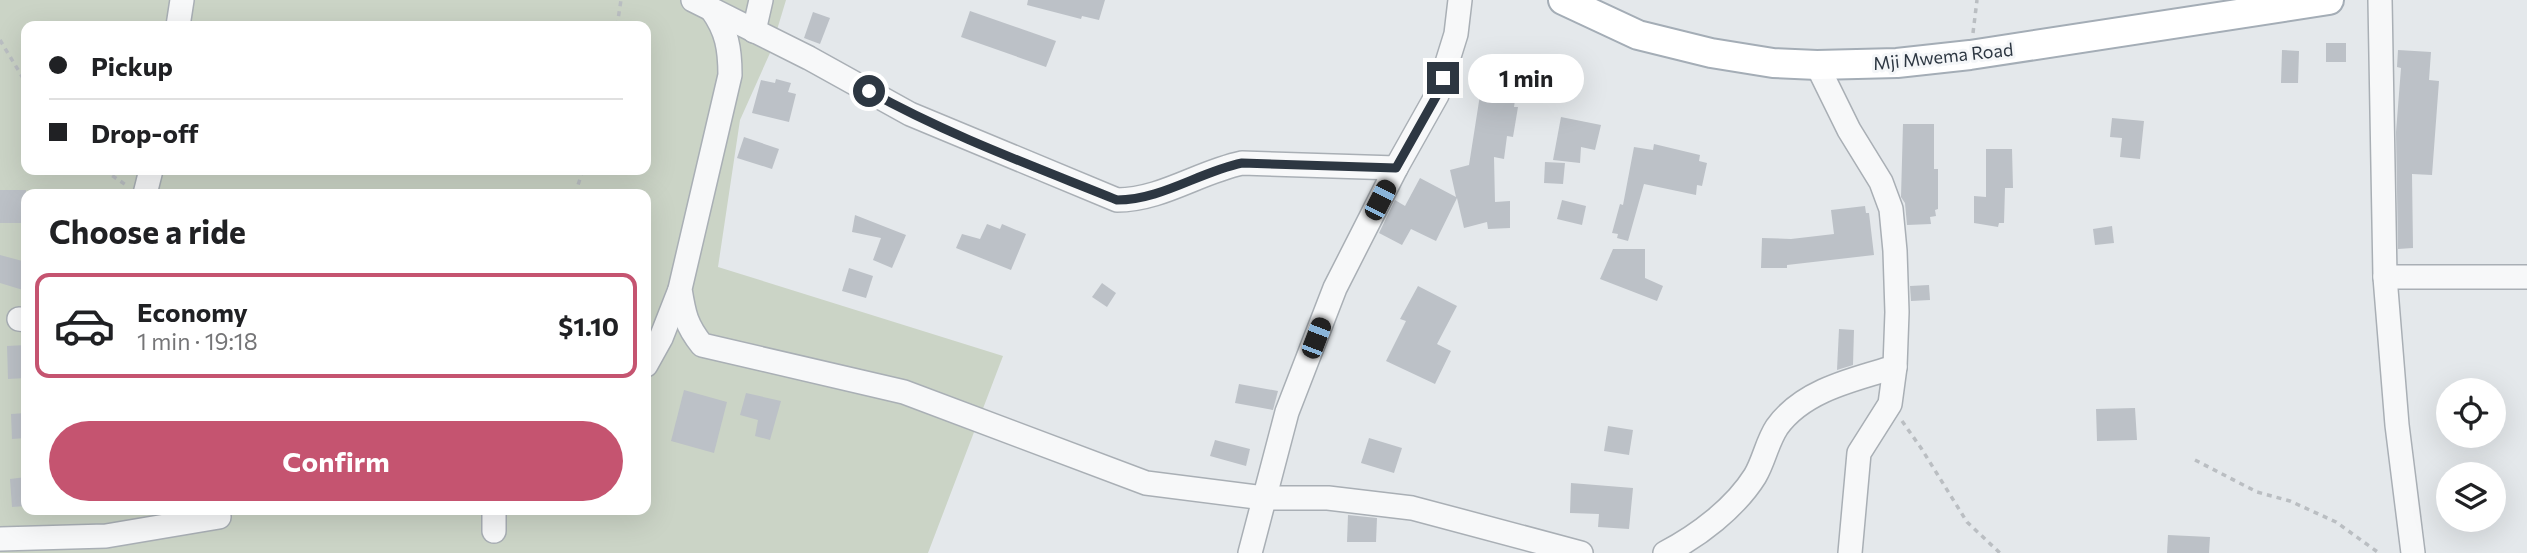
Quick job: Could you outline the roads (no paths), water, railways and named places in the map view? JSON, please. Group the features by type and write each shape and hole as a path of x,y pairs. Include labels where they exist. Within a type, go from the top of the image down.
{"main road":[{"name":"Mji Mwema Road","path":"1563,0 1638,35 1711,53 1773,63 1817,65 1897,62 1970,55 2329,0"}],"street":[{"path":"179,21 182,0"},
{"path":"754,31 761,0"},
{"path":"1251,553 1287,412 1335,288 1396,168 1437,95 1457,34 1460,0"},
{"path":"2380,0 2385,277 2396,425 2413,553"},
{"path":"703,5 809,58 910,114 1117,200 1132,200 1154,194 1242,163 1396,168"},
{"path":"651,356 680,289 730,75 730,49 724,26 703,5"},
{"path":"1817,65 1849,130 1877,174 1891,209 1896,300 1895,367 1890,404 1858,453 1850,553"},
{"path":"2385,277 2527,277"},
{"path":"680,289 687,323 702,345 904,392 1146,483 1264,498 1328,498 1412,508 1581,553"},
{"path":"1665,553 1682,545 1737,500 1755,476 1777,426 1796,409 1842,383 1895,367"},
{"path":"0,539 106,536 219,517"}]}
